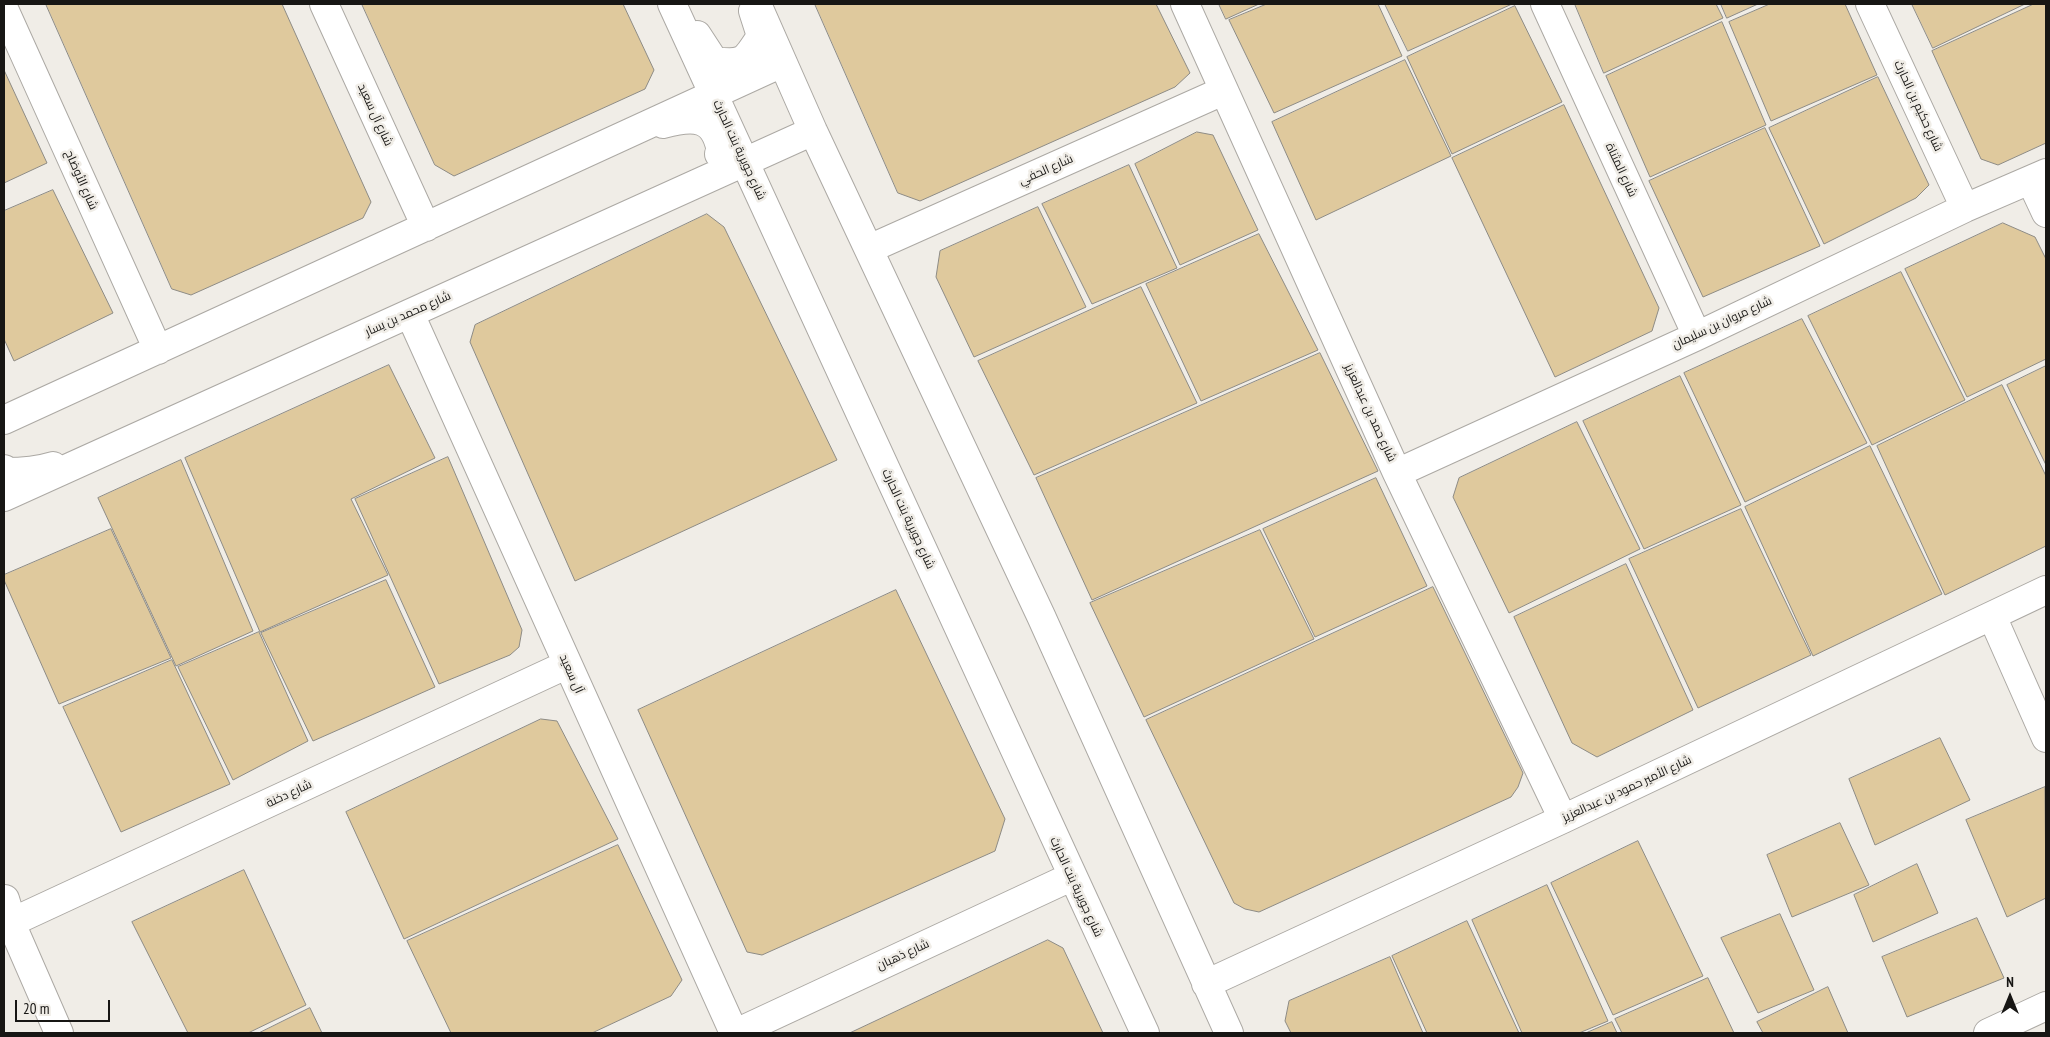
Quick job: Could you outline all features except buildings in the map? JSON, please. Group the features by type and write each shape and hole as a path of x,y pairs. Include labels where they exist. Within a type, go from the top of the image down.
{"street":[{"name":"شارع آل سعيد","path":"324,4 426,227"},
{"name":"شارع جويرية بنت الحارث","path":"672,4 1071,877 1145,1033"},
{"path":"678,4 714,61 732,63 747,58 760,36 751,4"},
{"path":"757,4 813,131 1041,616 1229,1033"},
{"name":"شارع حمد بن عبدالعزيز","path":"1185,4 1397,473 1563,819"},
{"name":"شارع المثناة","path":"1545,4 1697,336"},
{"name":"شارع حكيم بن الحارث","path":"1870,4 1965,208"},
{"name":"شارع الأوضاح","path":"4,9 158,350"},
{"path":"4,420 713,93 782,63"},
{"name":"شارع الحفي","path":"869,249 1224,91"},
{"path":"625,134 687,118 710,125 718,137 721,152 706,169 657,202"},
{"name":"شارع محمد بن يسار","path":"4,497 813,131"},
{"path":"2039,177 2046,213"},
{"name":"شارع مروان بن سليمان","path":"1397,473 1697,336 1965,208 2039,177"},
{"name":"آل سعيد","path":"410,314 566,665 735,1033"},
{"path":"4,436 10,430 105,374"},
{"path":"4,469 5,472 39,470 135,437"},
{"name":"شارع الأمير حمود بن عبدالعزيز","path":"1206,984 1563,819 2046,590"},
{"path":"1992,616 2046,738"},
{"name":"شارع دخنة","path":"8,915 566,665"},
{"name":"شارع ذهبان","path":"735,1033 1071,877"},
{"path":"4,894 8,915 59,1033"},
{"path":"1988,1033 2046,1006"}]}
